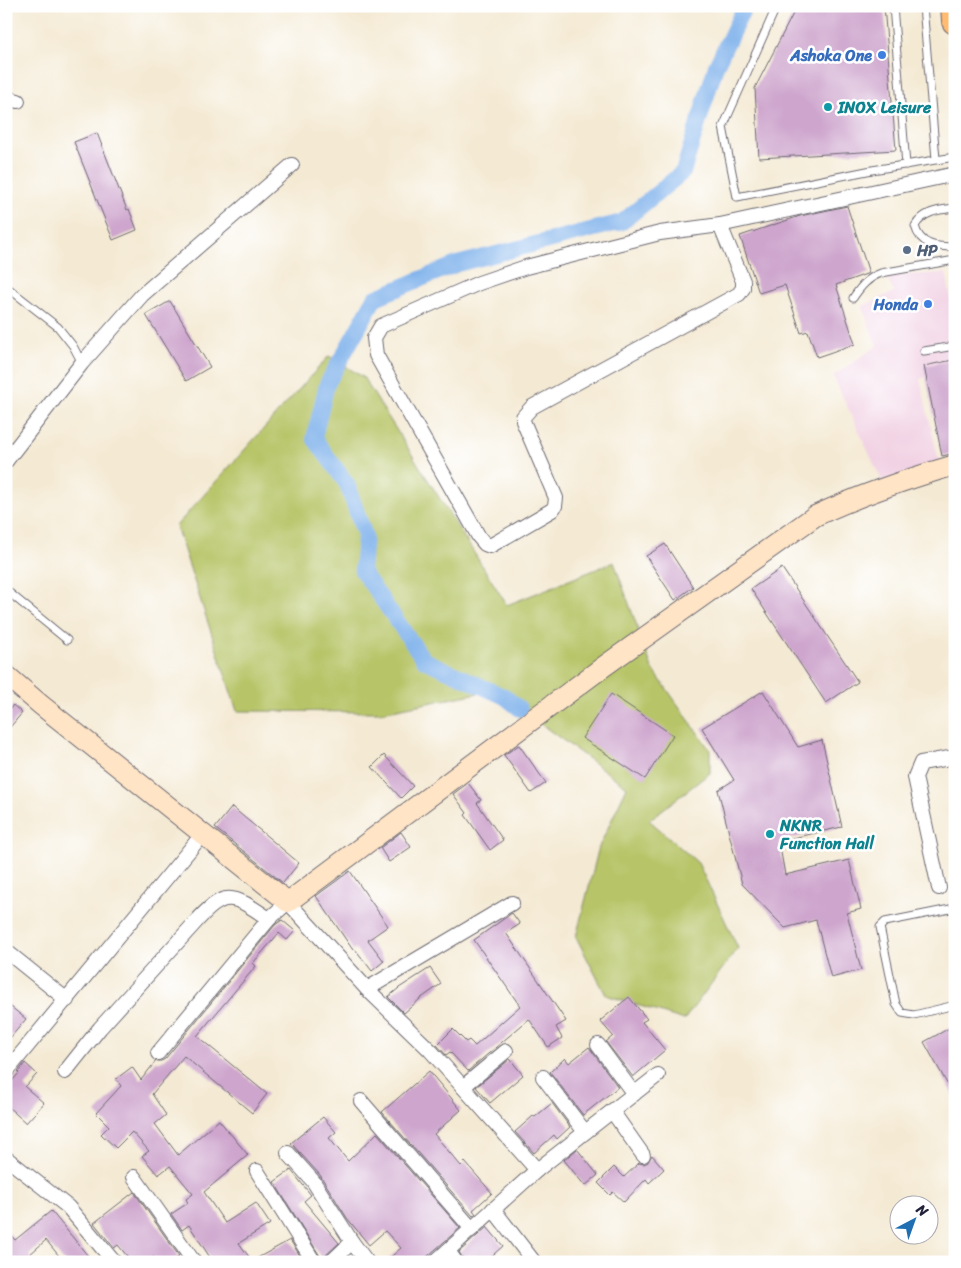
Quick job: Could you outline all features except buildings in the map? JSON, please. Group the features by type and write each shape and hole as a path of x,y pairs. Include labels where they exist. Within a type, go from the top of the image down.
{"highway":[{"path":"954,6 955,21"}],"street":[{"path":"6,460 82,363 142,295 292,165"},
{"path":"720,225 743,282 743,288 739,294 532,407 523,417 556,498 555,506 552,510 490,546 485,544 479,537 376,355 374,338 381,326 479,283 526,266 660,233 720,225 955,174"},
{"path":"158,1053 269,920 288,902 603,667 815,516 840,504 909,479 955,465"},
{"path":"6,675 202,835 288,902 367,989 430,1050 537,1170"},
{"path":"939,888 916,777 921,763 955,757"},
{"path":"6,1072 202,835"},
{"path":"65,1072 100,1028 192,925 219,900 226,898 244,902 269,920"},
{"path":"367,989 512,903"},
{"path":"6,952 67,1000"},
{"path":"598,1045 634,1094"},
{"path":"463,1087 506,1051"},
{"path":"435,1262 452,1256 472,1229 537,1170 658,1075"},
{"path":"543,1077 585,1132"},
{"path":"360,1101 472,1229"},
{"path":"612,1111 642,1155"},
{"path":"288,1153 313,1181 367,1262"},
{"path":"6,1158 68,1207 114,1262"},
{"path":"257,1170 314,1262"},
{"path":"134,1177 194,1262"},
{"path":"493,1209 534,1262"},
{"path":"330,1262 352,1242"}],"lane":[{"path":"779,6 774,12 723,127 736,197 955,156"},
{"path":"893,6 906,165"},
{"path":"923,6 936,159"},
{"path":"955,208 930,212 920,218 915,226 917,234 925,243 941,247 955,247"},
{"path":"853,298 863,284 872,276 955,260"},
{"path":"8,288 58,327 82,363"},
{"path":"924,351 955,346"},
{"path":"6,590 67,640"},
{"path":"955,908 885,922 880,927 896,1004 902,1012 914,1015 955,1005"}],"shaded area":[{"path":"946,273 955,321 955,368 920,379 939,463 882,481 833,376 877,346 862,306 894,292 885,276"}],"green space":[{"path":"329,356 363,377 507,605 614,562 652,668 710,750 710,773 649,820 698,863 738,948 684,1020 606,995 576,937 599,847 627,787 494,690 382,712 237,711 176,526"}],"waterway":[{"path":"520,709 505,697 424,660 362,571 365,536 347,484 314,438 327,384 375,298 457,264 622,222 683,172 716,66 745,6"}],"place":[{"name":"Ashoka One","path":"882,55"},
{"name":"INOX Leisure","path":"828,107"},
{"name":"HP","path":"907,250"},
{"name":"Honda","path":"928,304"},
{"name":"NKNR Function Hall","path":"770,834"}]}
